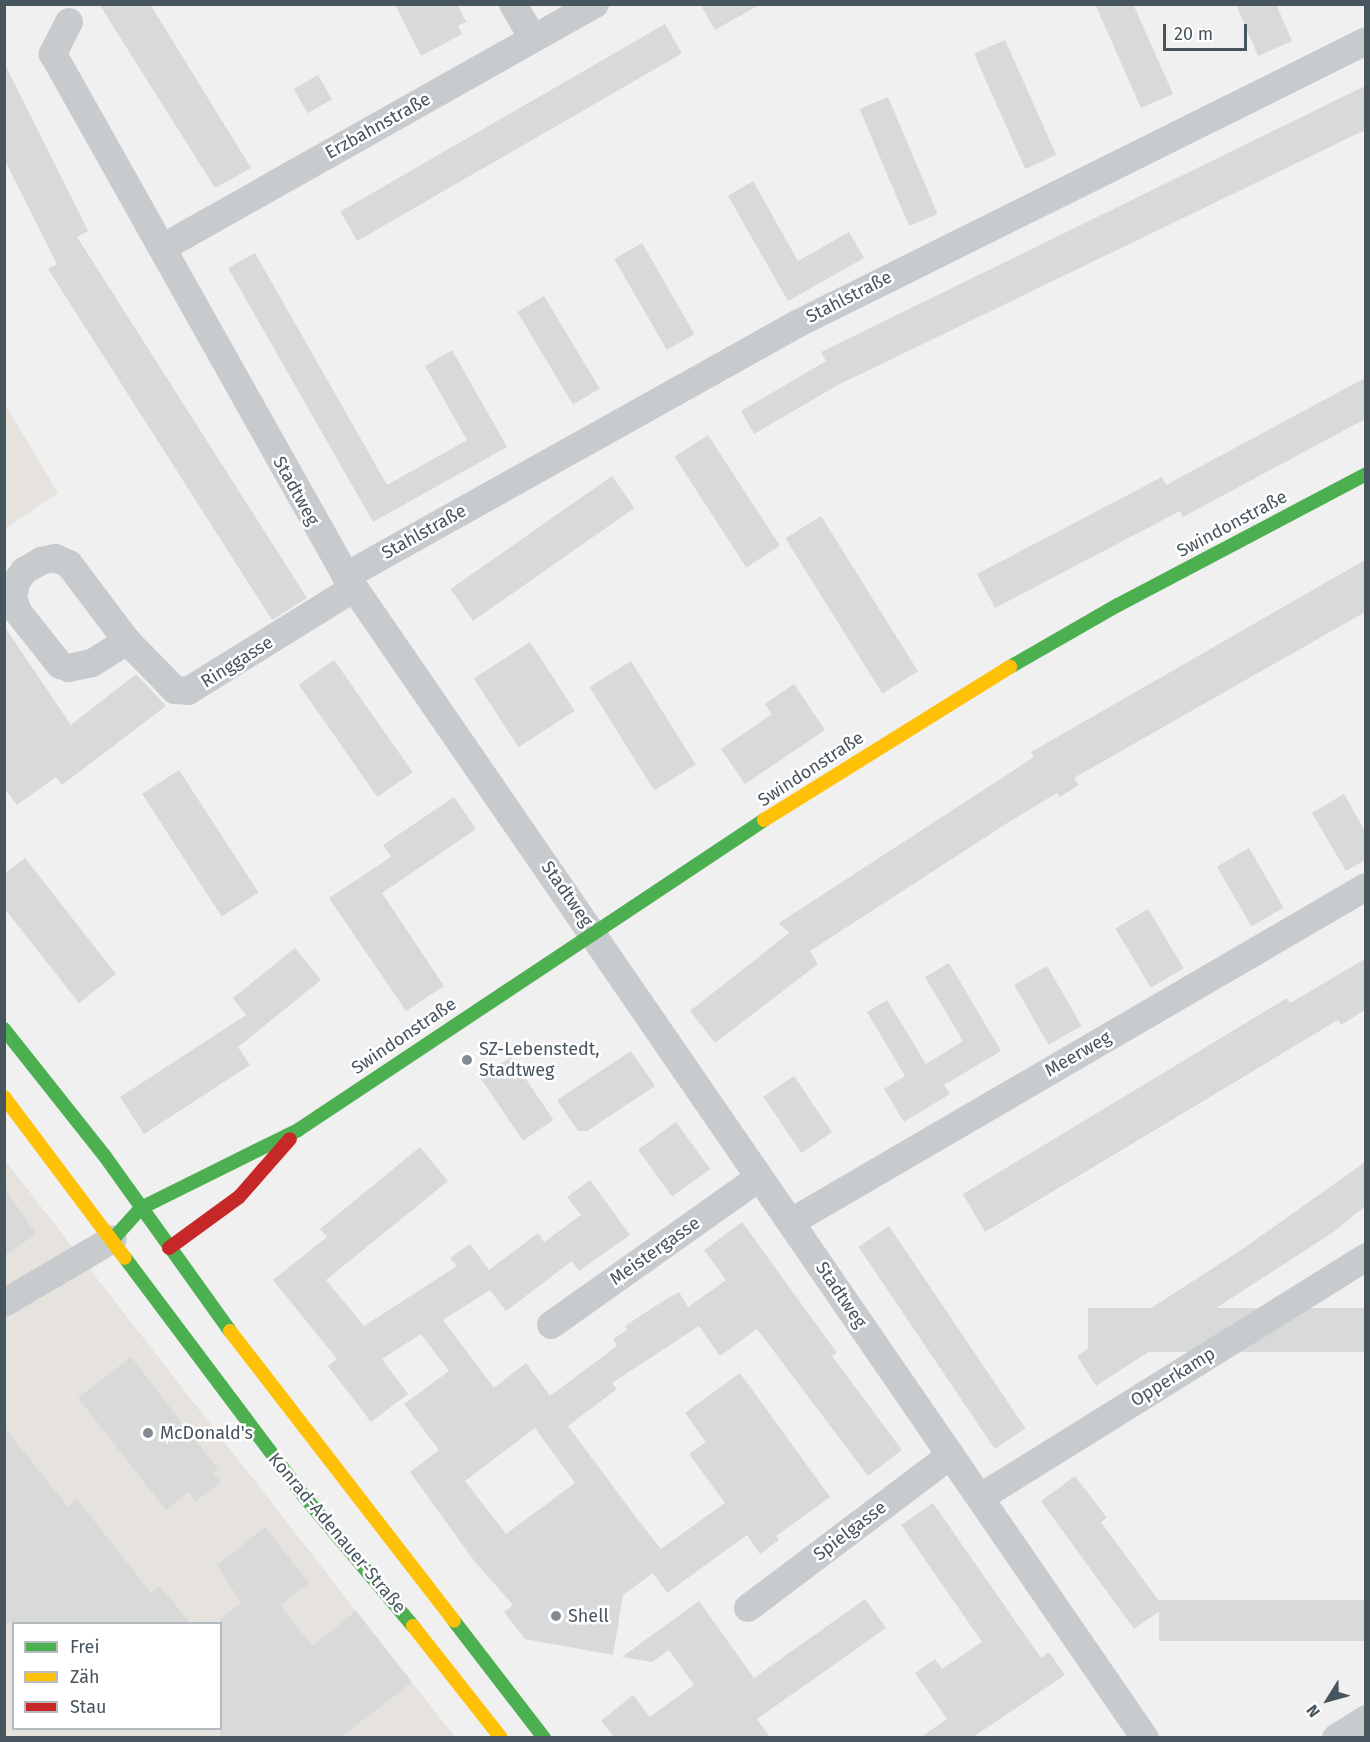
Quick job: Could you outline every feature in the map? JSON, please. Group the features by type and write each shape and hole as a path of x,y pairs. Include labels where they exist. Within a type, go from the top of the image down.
{"street":[{"path":"513,4 533,38"},
{"name":"Erzbahnstraße","path":"162,248 595,4"},
{"name":"Stadtweg","path":"69,21 53,54 350,582 1145,1737"},
{"name":"Stahlstraße","path":"350,582 797,324 1365,41"},
{"name":"Swindonstraße","path":"141,1208 298,1130 592,932 948,703 1118,605 1365,474"},
{"name":"Ringgasse","path":"128,641 175,690 188,691 350,582"},
{"name":"Meerweg","path":"791,1222 1365,887"},
{"name":"Konrad-Adenauer-Straße","path":"4,1029 543,1737"},
{"name":"Konrad-Adenauer-Straße","path":"4,1097 132,1242 303,1495 397,1605 501,1737"},
{"name":"Swindonstraße","path":"169,1248 239,1197 298,1130"},
{"name":"Meistergasse","path":"551,1325 759,1178"},
{"path":"132,1242 141,1208"},
{"path":"4,1303 132,1242 169,1248"},
{"name":"Opperkamp","path":"981,1497 1365,1257"},
{"name":"Spielgasse","path":"748,1608 951,1455"},
{"path":"1336,1737 1365,1719"}],"shaded area":[{"path":"5,404 58,493 4,529"},
{"path":"4,1159 356,1611 455,1737 5,1737"}],"building":[{"path":"99,4 150,4 251,168 215,188"},
{"path":"395,4 457,4 466,22 458,26 462,34 421,56"},
{"path":"700,4 761,4 715,30"},
{"path":"1095,4 1133,4 1173,94 1141,108"},
{"path":"1236,4 1276,4 1292,41 1258,56"},
{"path":"665,24 682,53 357,241 340,212"},
{"path":"1005,40 1056,155 1025,169 974,54"},
{"path":"4,63 88,231 77,237 307,598 272,620 48,269 57,264 4,159"},
{"path":"318,75 332,99 308,113 294,89"},
{"path":"1365,86 1365,130 838,385 754,434 741,411 826,361 821,352"},
{"path":"888,97 938,214 909,226 859,109"},
{"path":"753,181 798,261 849,232 864,258 788,301 728,196"},
{"path":"642,243 694,334 667,350 614,259"},
{"path":"255,253 387,485 467,440 425,366 452,350 507,447 373,522 228,268"},
{"path":"544,296 600,389 573,405 517,312"},
{"path":"1365,378 1365,419 1183,517 1180,511 995,608 977,574 1162,477 1166,485"},
{"path":"708,435 780,546 746,567 674,457"},
{"path":"612,476 634,508 473,621 451,589"},
{"path":"821,516 918,671 882,693 785,538"},
{"path":"1365,560 1365,612 1074,778 1079,785 1060,797 1057,793 1009,822 810,951 818,964 715,1043 690,1011 789,933 779,923 1034,757 1031,752"},
{"path":"4,626 71,725 136,674 166,706 62,785 56,777 17,805 4,788"},
{"path":"530,642 575,711 518,747 474,678"},
{"path":"334,660 413,772 377,797 299,685"},
{"path":"631,661 696,764 654,790 589,687"},
{"path":"794,684 825,730 745,784 721,749 772,714 765,704"},
{"path":"179,770 259,892 222,916 142,794"},
{"path":"1344,794 1365,831 1365,860 1346,871 1312,813"},
{"path":"454,797 476,829 382,893 444,986 406,1011 329,898 391,857 383,845"},
{"path":"1249,848 1284,908 1251,926 1217,867"},
{"path":"25,858 116,974 79,1003 4,908 4,874"},
{"path":"1148,909 1184,968 1151,988 1115,929"},
{"path":"295,948 321,980 238,1047 250,1065 144,1134 120,1097 246,1015 233,998"},
{"path":"1365,959 1365,1010 1341,1025 1338,1020 985,1232 963,1194 1287,998 1290,1003"},
{"path":"949,963 1001,1051 944,1085 950,1094 904,1122 884,1089 905,1076 867,1012 887,1000 926,1064 963,1041 925,977"},
{"path":"1047,966 1082,1026 1049,1045 1014,985"},
{"path":"631,1051 655,1086 587,1131 578,1131 557,1100"},
{"path":"511,1057 553,1120 523,1141 480,1078"},
{"path":"794,1076 832,1132 801,1153 763,1097"},
{"path":"676,1122 710,1169 672,1197 638,1150"},
{"path":"420,1147 448,1181 326,1280 364,1326 457,1266 450,1258 470,1244 489,1270 538,1233 544,1242 581,1215 567,1197 590,1180 630,1235 579,1271 572,1261 506,1311 490,1290 443,1320 494,1388 526,1363 550,1396 617,1346 613,1339 627,1330 625,1326 679,1292 688,1307 726,1280 704,1250 742,1222 837,1353 832,1356 902,1450 868,1476 757,1329 720,1356 699,1326 612,1383 617,1389 568,1426 635,1516 661,1549 725,1503 689,1454 706,1442 685,1413 740,1373 830,1497 776,1536 779,1540 760,1554 747,1535 667,1593 653,1573 623,1595 613,1655 525,1639 504,1612 513,1605 475,1562 410,1472 439,1450 404,1404 449,1371 421,1334 382,1359 408,1394 371,1422 328,1366 337,1359 273,1280 327,1237 320,1229","holes":["535,1428 575,1483 506,1534 465,1481"]},
{"path":"1365,1162 1365,1206 1335,1231 1096,1386 1077,1356 1244,1248"},
{"path":"4,1187 36,1234 4,1256"},
{"path":"889,1226 1025,1428 995,1449 858,1247"},
{"path":"1088,1308 1365,1308 1365,1352 1088,1352"},
{"name":"McDonald's","path":"131,1357 218,1469 213,1473 221,1482 195,1502 188,1492 166,1510 78,1398"},
{"path":"4,1427 68,1507 77,1499 151,1593 160,1586 189,1622 4,1623"},
{"path":"1075,1476 1107,1518 1101,1522 1164,1608 1134,1629 1041,1501"},
{"path":"933,1503 1041,1658 1049,1652 1065,1675 973,1737 921,1737 947,1719 915,1673 935,1659 942,1669 982,1642 901,1525"},
{"path":"265,1527 309,1583 280,1605 312,1646 356,1611 412,1682 341,1737 220,1737 220,1730 222,1730 222,1622 220,1619 241,1603 217,1565"},
{"path":"865,1599 886,1628 757,1719 770,1737 614,1737 601,1721 633,1695 650,1717 694,1685 669,1650 652,1662 622,1657 699,1601 754,1678"},
{"path":"1159,1600 1365,1600 1365,1641 1159,1641"}],"traffic: fast":[{"path":"1010,667 1118,605 1366,474"},
{"path":"113,1239 141,1208 298,1130 764,820"},
{"path":"4,1029 104,1155 230,1331"},
{"path":"125,1258 303,1495 413,1626"},
{"path":"454,1621 544,1738"}],"traffic: slow":[{"path":"764,820 1010,667"},
{"path":"4,1097 125,1258"},
{"path":"230,1331 454,1621"},
{"path":"413,1626 501,1738"}],"traffic: jam":[{"path":"169,1248 239,1197 290,1139"}],"place":[{"name":"SZ-Lebenstedt, Stadtweg","path":"467,1060"},
{"name":"McDonald's","path":"148,1433"},
{"name":"Shell","path":"556,1616"}]}
